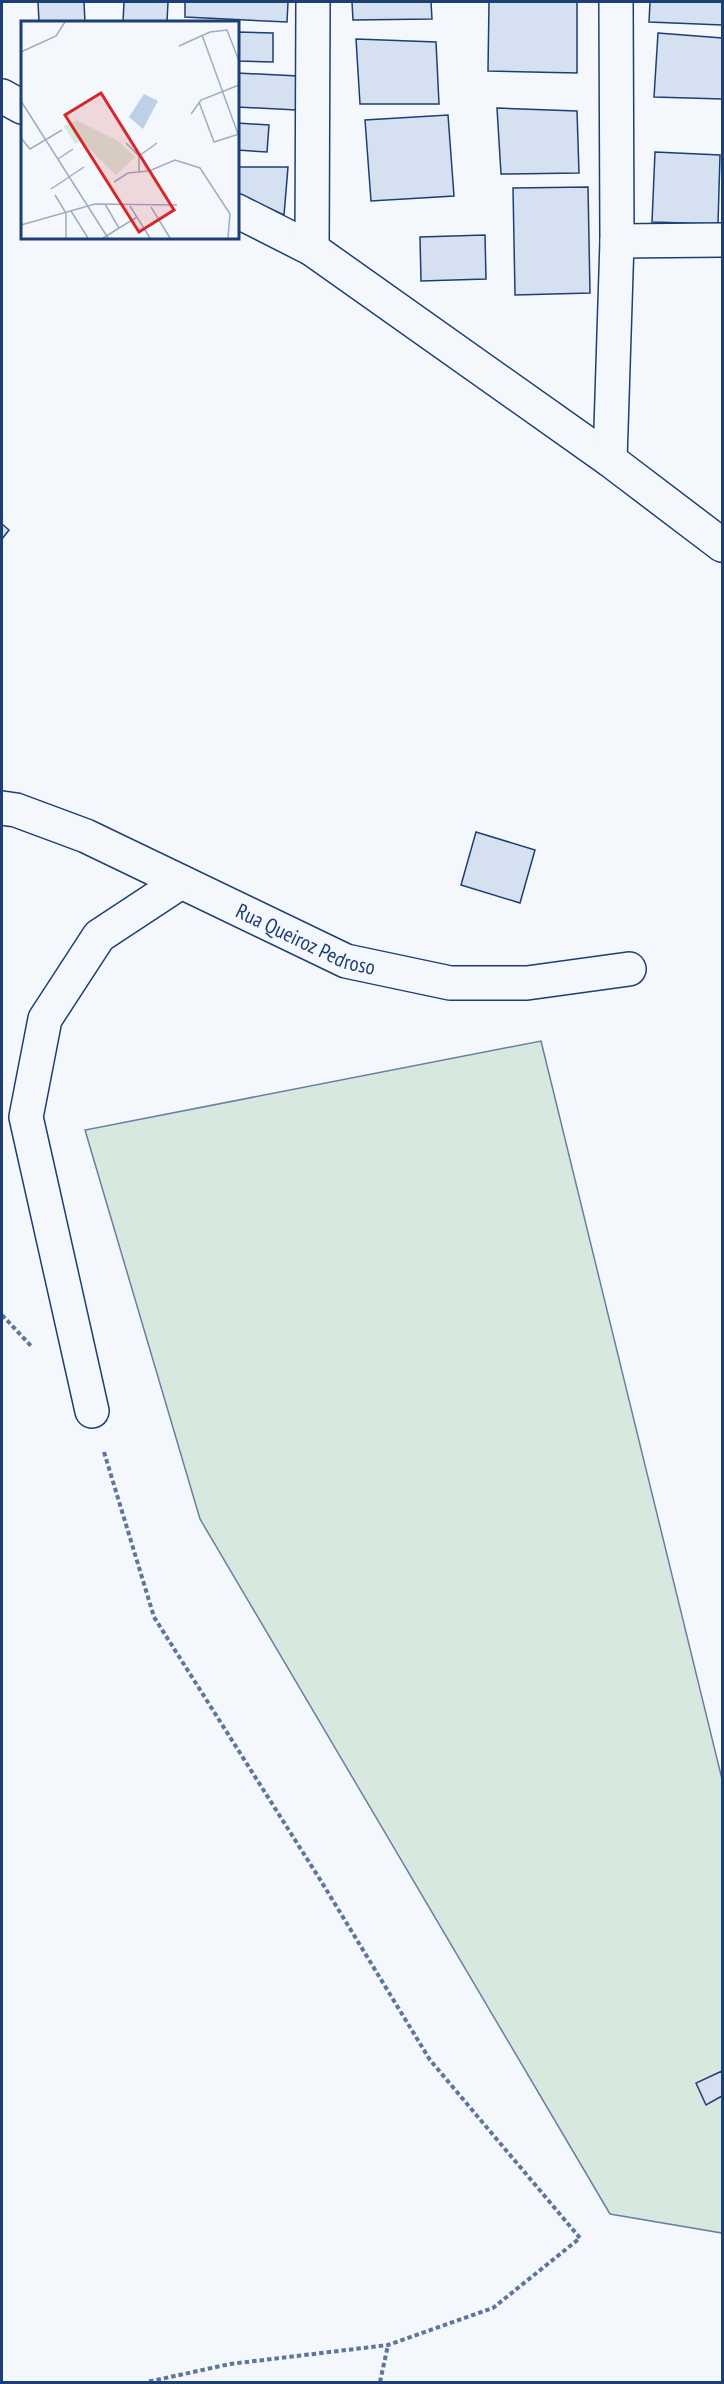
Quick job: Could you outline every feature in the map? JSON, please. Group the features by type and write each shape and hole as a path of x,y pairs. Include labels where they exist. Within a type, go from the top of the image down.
{"street":[{"path":"312,249 313,2"},
{"path":"610,460 617,241 616,2"},
{"path":"2,96 21,106"},
{"path":"238,212 312,249 610,460 723,545"},
{"path":"617,241 723,240"},
{"name":"Rua Queiroz Pedroso","path":"2,808 16,810 86,836 346,961 450,983 527,983 629,969"},
{"path":"92,1411 14,1115 45,1019 99,936 181,882"}],"path":[{"path":"2,1315 34,1350"},
{"path":"92,1411 154,1617 321,1881 430,2060 580,2238 493,2308 388,2345 230,2364 147,2382"},
{"path":"380,2382 388,2345"}],"shaded area":[{"path":"541,1041 722,1779 722,2233 610,2214 200,1519 85,1130"}],"building":[{"path":"38,2 84,2 85,21 39,21"},
{"path":"124,2 168,2 167,21 123,21"},
{"path":"185,2 288,2 287,22 185,17"},
{"path":"352,2 431,2 432,19 353,20"},
{"path":"489,2 577,2 577,73 488,71"},
{"path":"650,2 722,2 722,25 649,22"},
{"path":"238,32 273,33 273,62 238,61"},
{"path":"658,33 722,38 722,99 654,97"},
{"path":"356,39 436,42 439,104 360,104"},
{"path":"238,73 298,76 296,110 238,107"},
{"path":"497,108 577,111 579,173 501,174"},
{"path":"448,115 454,196 371,201 365,120"},
{"path":"238,123 269,125 267,152 238,150"},
{"path":"655,152 720,155 718,224 652,222"},
{"path":"238,167 288,167 284,215 238,193"},
{"path":"588,187 590,293 515,295 513,188"},
{"path":"485,235 486,279 421,281 420,237"},
{"path":"2,524 9,530 2,539"},
{"path":"476,832 535,850 520,903 461,885"},
{"path":"722,2071 722,2096 706,2105 696,2083"}]}
